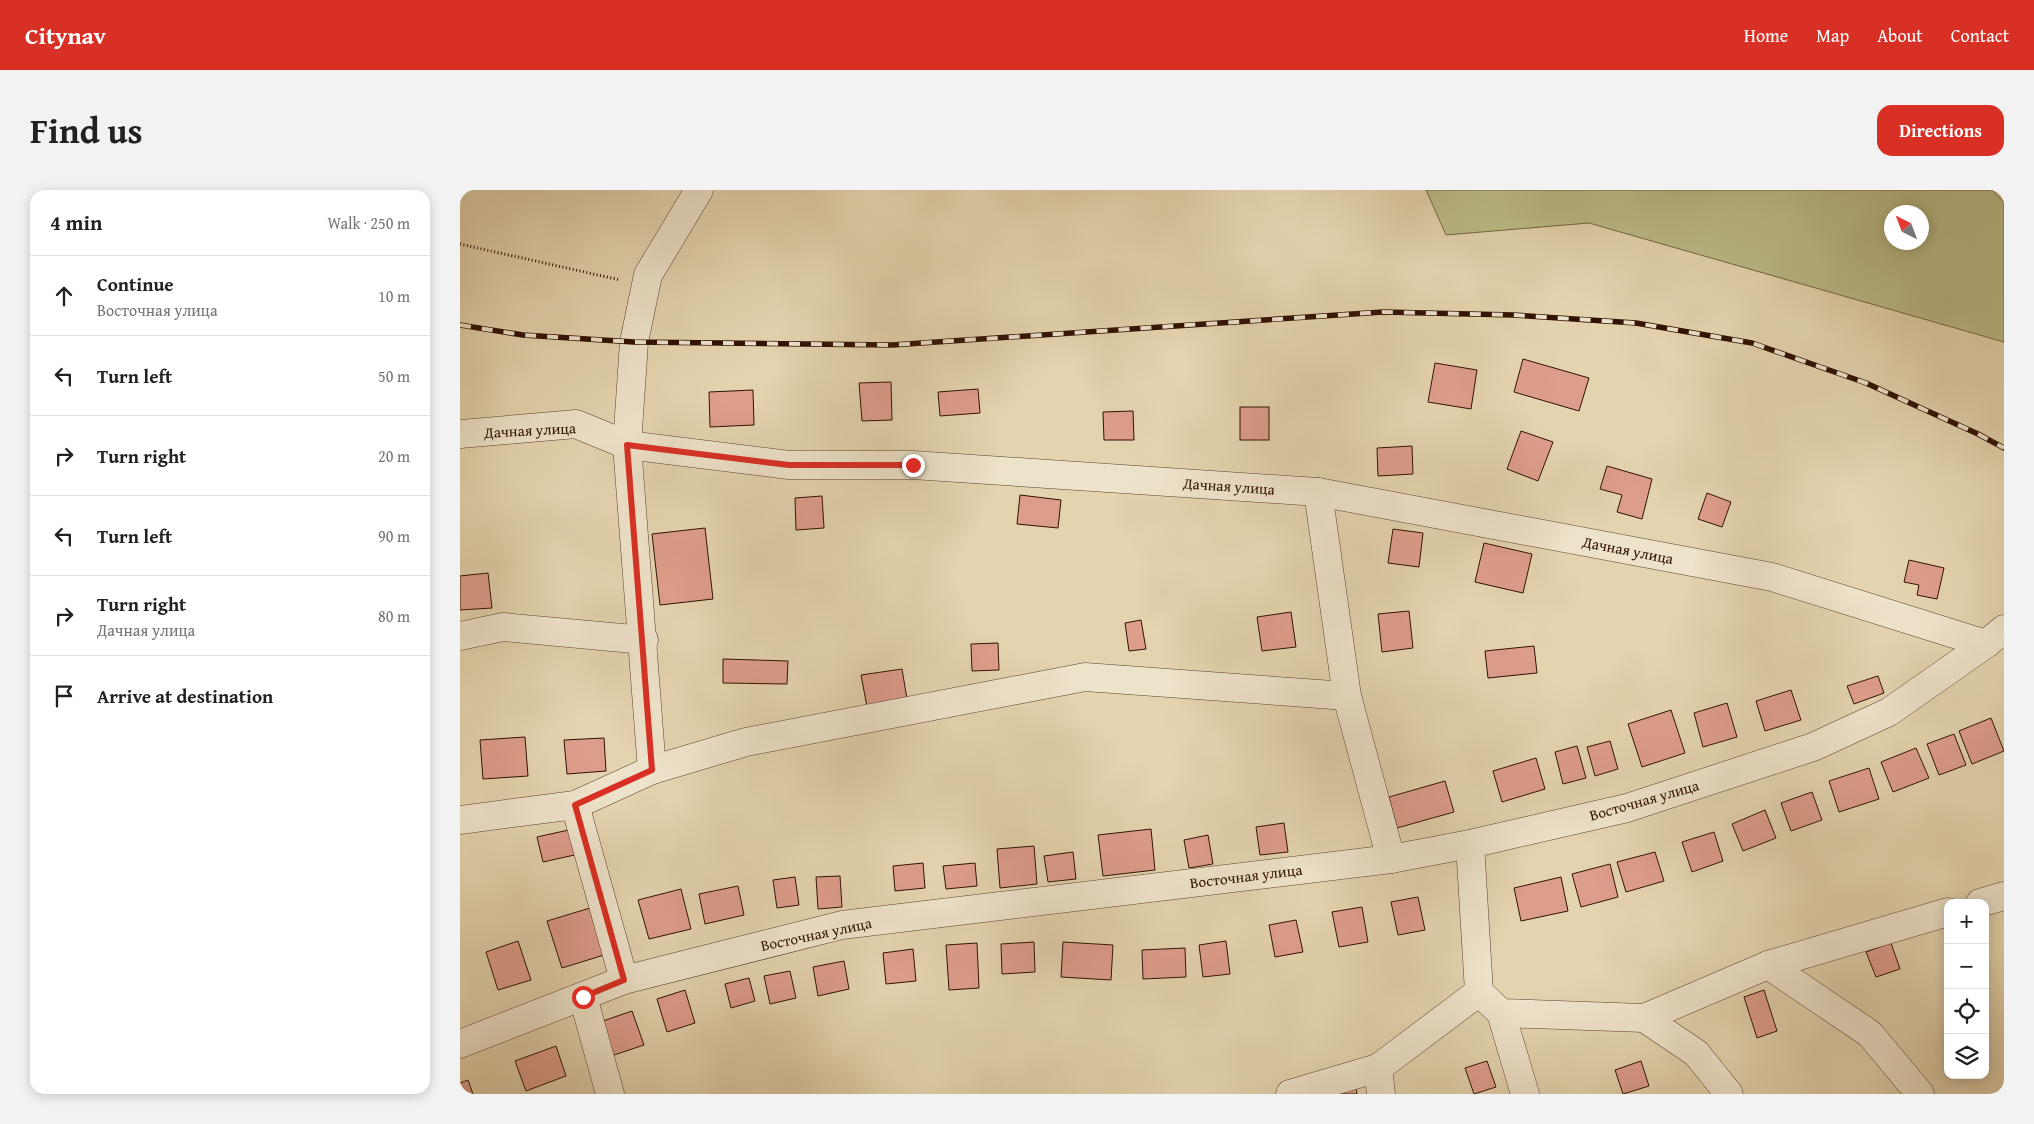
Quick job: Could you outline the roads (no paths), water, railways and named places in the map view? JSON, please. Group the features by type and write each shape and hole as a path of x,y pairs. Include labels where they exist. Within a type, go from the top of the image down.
{"street":[{"path":"652,770 644,640 627,445 634,342 648,275 699,190"},
{"name":"Дачная улица","path":"460,434 576,424 627,445 789,465 913,465 1318,492 1772,577 1995,637"},
{"path":"1318,492 1347,696 1391,859"},
{"path":"460,636 503,627 644,640"},
{"name":"Восточная улица","path":"460,1044 624,980 842,925 1391,859 1470,844 1627,808 1814,747 1889,712 1995,637"},
{"path":"460,820 575,805 652,770 746,742 1085,677 1347,696"},
{"path":"575,805 624,980"},
{"path":"1470,844 1479,992 1501,1013 1525,1094"},
{"path":"1989,900 2004,896"},
{"path":"1501,1013 1644,1018 1768,964 1944,913"},
{"path":"1768,964 1870,1034 1920,1094"},
{"path":"1290,1094 1379,1081 1479,992"},
{"path":"583,997 610,1094"},
{"path":"1644,1018 1696,1053 1729,1094"}],"railway":[{"path":"460,325 523,335 634,342 892,345 1383,312 1513,315 1636,323 1752,343 1866,383 1978,434 2004,448"}]}
